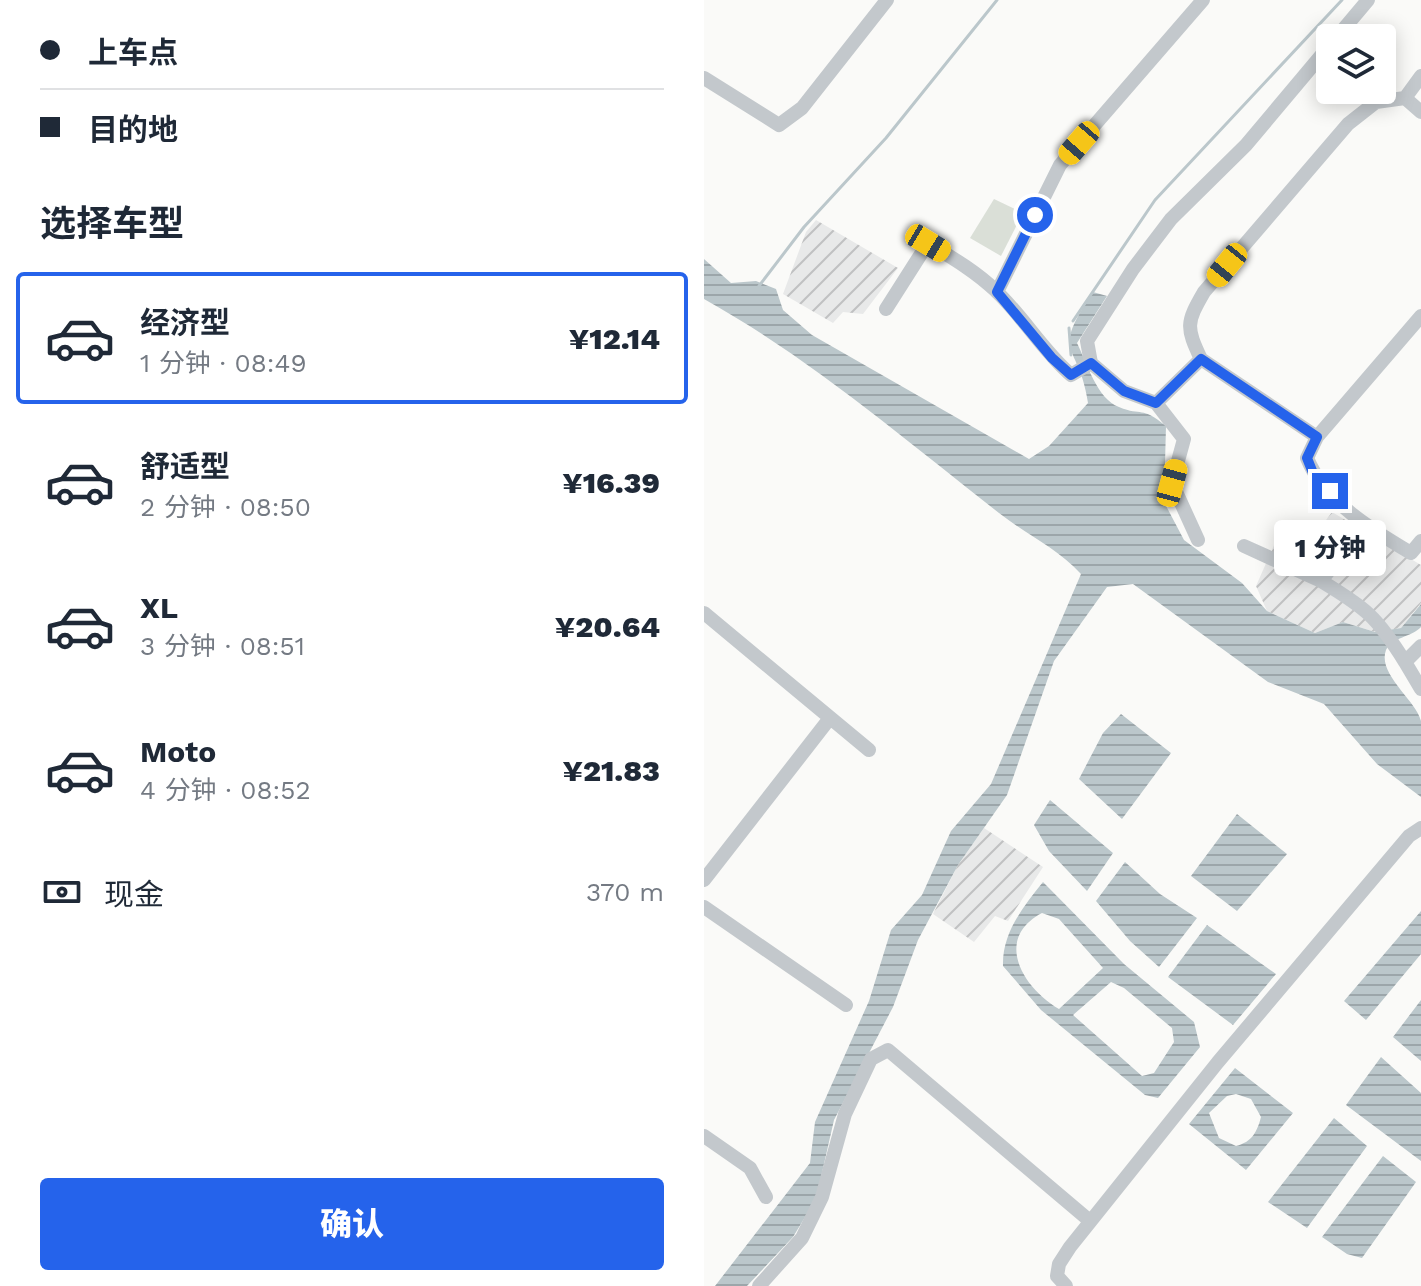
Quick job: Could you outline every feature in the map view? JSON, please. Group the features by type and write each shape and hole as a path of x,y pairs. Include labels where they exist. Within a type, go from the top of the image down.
{"street":[{"path":"704,78 779,125 802,108 887,0"},
{"path":"997,292 1060,165 1203,0"},
{"path":"1348,24 1368,0"},
{"path":"1198,540 1172,483 1184,439 1156,403 1124,391 1091,363 1087,341 1133,269 1171,219 1246,145 1316,62"},
{"path":"1317,437 1201,359 1189,332 1189,317 1204,292 1348,124 1376,102 1405,98 1421,76"},
{"path":"1405,98 1421,112"},
{"path":"886,309 928,243 971,269 997,292 1052,358 1071,375 1091,363"},
{"path":"1421,316 1317,437 1307,458 1313,473 1364,526 1411,553 1421,541"},
{"path":"1156,403 1201,359"},
{"path":"1321,581 1364,526"},
{"path":"1244,546 1321,581 1364,606 1380,621 1421,689"},
{"path":"704,613 869,750"},
{"path":"1405,662 1421,646"},
{"path":"704,880 830,718"},
{"path":"1066,1286 1057,1276 1059,1264 1090,1221 1218,1062 1409,836 1421,828"},
{"path":"704,907 846,1005"},
{"path":"759,1286 802,1238 822,1197 845,1114 871,1059 888,1050 1090,1221"},
{"path":"704,1136 750,1168 766,1197"}],"shaded area":[{"path":"994,199 1023,213 1001,256 970,238"},
{"path":"816,220 898,268 863,314 843,312 833,323 783,294 806,232"},
{"path":"704,259 731,283 756,281 776,289 783,310 812,335 1029,459 1049,446 1088,403 1071,349 1072,328 1093,292 1107,296 1077,343 1094,380 1111,403 1146,413 1166,426 1164,502 1184,540 1242,583 1267,611 1315,633 1343,622 1375,632 1401,628 1421,604 1421,627 1389,646 1385,659 1392,677 1421,721 1421,797 1377,764 1324,704 1268,682 1133,584 1107,587 1054,661 1007,795 958,865 918,940 893,1007 834,1120 816,1199 793,1237 747,1286 715,1286 810,1163 815,1122 869,1001 891,930 922,895 951,831 991,784 1081,574 819,373 704,299"},
{"path":"1332,512 1421,565 1421,603 1401,628 1375,632 1343,622 1315,633 1267,611 1256,586 1279,534 1311,541"},
{"path":"1121,714 1171,753 1122,819 1079,779 1103,733"},
{"path":"1050,800 1113,853 1087,891 1049,851 1034,825"},
{"path":"1237,814 1287,854 1237,911 1191,876"},
{"path":"984,828 1043,867 1008,921 995,916 974,942 933,914 958,865"},
{"path":"1125,862 1160,894 1197,918 1159,967 1130,941 1096,901"},
{"path":"1043,882 1124,964 1194,1022 1200,1047 1158,1098 1145,1095 1041,1010 1003,966 1010,932","holes":["1042,913 1059,919 1103,968 1059,1009 1034,989 1019,963 1016,949 1019,936 1027,924","1111,982 1124,988 1172,1028 1174,1042 1154,1073 1142,1076 1073,1015"]},
{"path":"1421,911 1421,954 1366,1020 1344,1001"},
{"path":"1207,925 1276,974 1233,1025 1168,977"},
{"path":"1421,1000 1421,1061 1393,1037"},
{"path":"1381,1057 1421,1093 1421,1161 1346,1105"},
{"path":"1235,1068 1293,1113 1246,1170 1189,1124","holes":["1236,1094 1251,1099 1261,1117 1253,1136 1236,1146 1219,1138 1209,1113 1227,1096"]},
{"path":"1334,1118 1367,1146 1307,1228 1268,1202"},
{"path":"1383,1156 1416,1182 1362,1258 1347,1254 1322,1237"}],"waterway":[{"path":"759,286 804,227 886,138 997,0"},
{"path":"1073,321 1155,200 1342,0"},
{"path":"1069,328 1071,355"}],"route":[{"path":"1035,215 997,292 1052,358 1071,375 1091,363 1124,391 1156,403 1201,359 1317,437 1307,458 1313,473 1330,491"}]}
